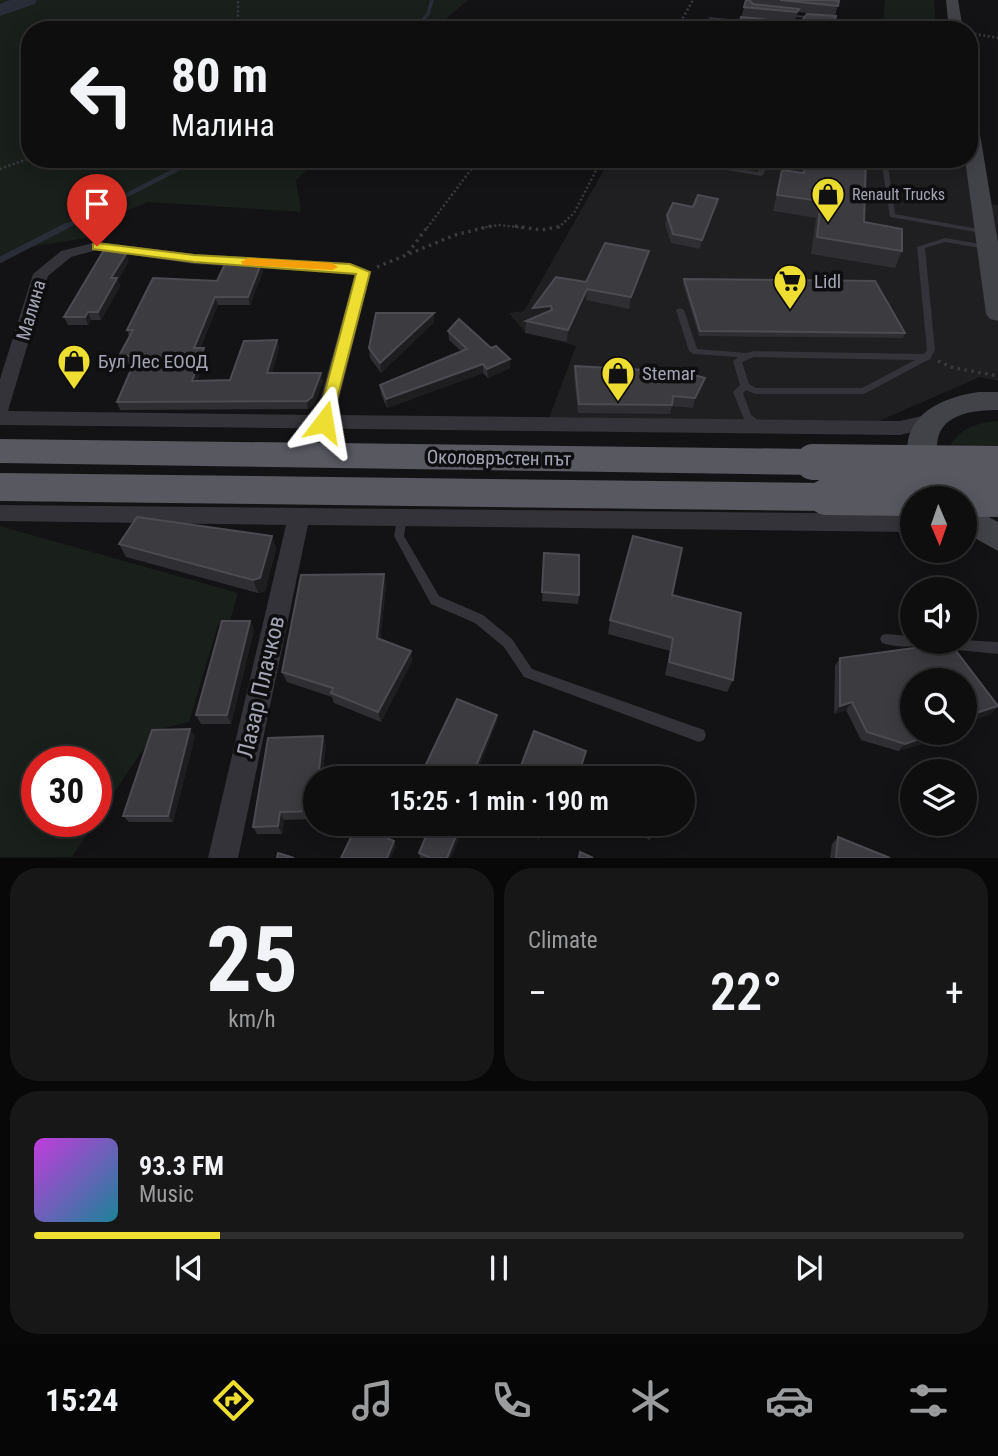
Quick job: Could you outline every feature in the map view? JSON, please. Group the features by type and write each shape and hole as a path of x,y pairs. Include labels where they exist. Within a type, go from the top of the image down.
{"highway":[{"name":"Околовръстен път","path":"0,451 998,464"},
{"name":"Околовръстен път","path":"0,488 998,499"}],"main road":[{"path":"952,0 955,21"},
{"path":"976,168 998,314"},
{"path":"934,486 919,453 920,441 930,421 949,408 986,401 998,376"}],"street":[{"name":"Малина","path":"0,409 8,391 40,274 66,254 97,246 194,259 350,268 363,272"},
{"path":"324,422 363,272"},
{"name":"Околовръстен път","path":"0,418 900,428 930,421"},
{"path":"0,513 900,523"},
{"name":"Лазар Плачков","path":"223,858 299,516"}],"lane":[{"path":"777,14 840,21"},
{"path":"800,21 802,17"},
{"path":"710,18 740,21"},
{"path":"728,168 761,174 762,168"},
{"path":"885,168 892,216 986,239"},
{"path":"745,386 760,392 853,393 873,388 928,357 931,350 919,252 921,247 945,240 986,239"},
{"path":"680,310 693,351 746,355 928,357"},
{"path":"745,386 737,361 746,355"},
{"path":"745,386 738,392 747,416 761,427"},
{"path":"402,517 400,536 435,600 479,619 508,643 528,673 699,735"},
{"path":"886,639 900,640"},
{"path":"977,646 998,648"}],"path":[{"path":"237,21 238,0"},
{"path":"681,21 693,0"},
{"path":"978,34 998,38"},
{"path":"0,169 21,161"},
{"path":"408,254 472,168"},
{"path":"363,272 440,241 500,225 541,231 555,229 568,223 597,168"},
{"path":"928,357 954,368 998,376"}],"shaded area":[{"path":"0,0 468,0 444,21 21,21 21,168 309,168 296,180 301,212 148,202 117,215 93,237 17,249 0,257"},
{"path":"885,0 934,0 936,21 883,21"},
{"path":"605,168 975,168 979,202 998,205 998,381 980,377 879,421 549,418 576,346 524,331 509,313 524,311"},
{"path":"998,421 998,518 983,509 977,499 977,486 970,486 948,449 963,431 982,423"},
{"path":"0,526 238,593 229,625 218,625 189,722 156,730 112,796 112,746 21,746 21,837 85,837 72,857 0,857"}],"building":[{"path":"746,0 753,4 799,9 797,12 744,7"},
{"path":"780,0 829,0 839,1 838,6"},
{"path":"807,14 836,16 835,21 802,21"},
{"path":"741,17 780,21 740,21"},
{"path":"805,168 866,168 864,222 902,229 902,251 817,237 821,201 777,195 782,170 804,173"},
{"path":"698,195 718,199 702,240 673,234 667,215 673,203 693,207"},
{"path":"605,243 649,251 631,297 587,289 568,330 526,321 552,310 551,306 533,308 556,277 586,282"},
{"path":"104,250 126,254 111,278 117,278 98,312 88,312 85,317 64,317"},
{"path":"225,264 261,264 248,297 215,297 194,348 204,348 192,381 230,380 244,341 277,340 267,373 321,373 312,397 307,401 117,402 137,356 119,356 133,330 127,330 153,278 217,281"},
{"name":"Lidl","path":"684,279 875,281 905,333 700,331"},
{"path":"376,313 434,313 380,363 369,348"},
{"path":"459,319 491,348 496,346 510,359 487,369 483,364 386,399 380,385 467,349 448,331"},
{"path":"575,366 682,372 705,378 695,398 673,396 672,405 579,404"},
{"path":"137,517 272,536 260,578 253,580 119,544"},
{"path":"633,536 682,548 672,595 741,613 733,680 669,662 673,638 610,620"},
{"path":"544,553 579,555 579,595 542,592"},
{"path":"384,574 377,638 411,651 378,712 331,693 333,688 282,672 301,575"},
{"path":"222,621 250,621 227,715 196,715"},
{"path":"900,650 900,654 958,654 969,668 900,668 900,742 867,732 852,702 840,706 840,658"},
{"path":"977,678 998,706 977,713"},
{"path":"457,699 497,715 476,766 425,766"},
{"path":"190,729 168,816 123,816 152,730"},
{"path":"534,731 586,751 581,766 521,766"},
{"path":"323,736 319,766 303,766 303,811 280,812 278,826 253,827 268,738"},
{"path":"352,836 382,836 394,841 387,858 341,858"},
{"path":"426,836 456,836 447,858 431,858 419,853"},
{"path":"838,837 890,858 836,858"},
{"path":"580,852 593,858 579,858"},
{"path":"278,853 294,858 277,858"}],"waterway":[{"path":"0,10 28,0"},
{"path":"422,21 428,14 432,0"},
{"path":"63,228 180,168"},
{"path":"0,260 66,226"}],"slow traffic":[{"path":"248,262 332,267"}],"place":[{"name":"Renault Trucks","path":"828,224"},
{"name":"Lidl","path":"790,311"},
{"name":"Бул Лес ЕООД","path":"74,391"},
{"name":"Stemar","path":"618,403"}],"route":[{"path":"97,246 194,259 350,268 363,272 324,422"}]}
